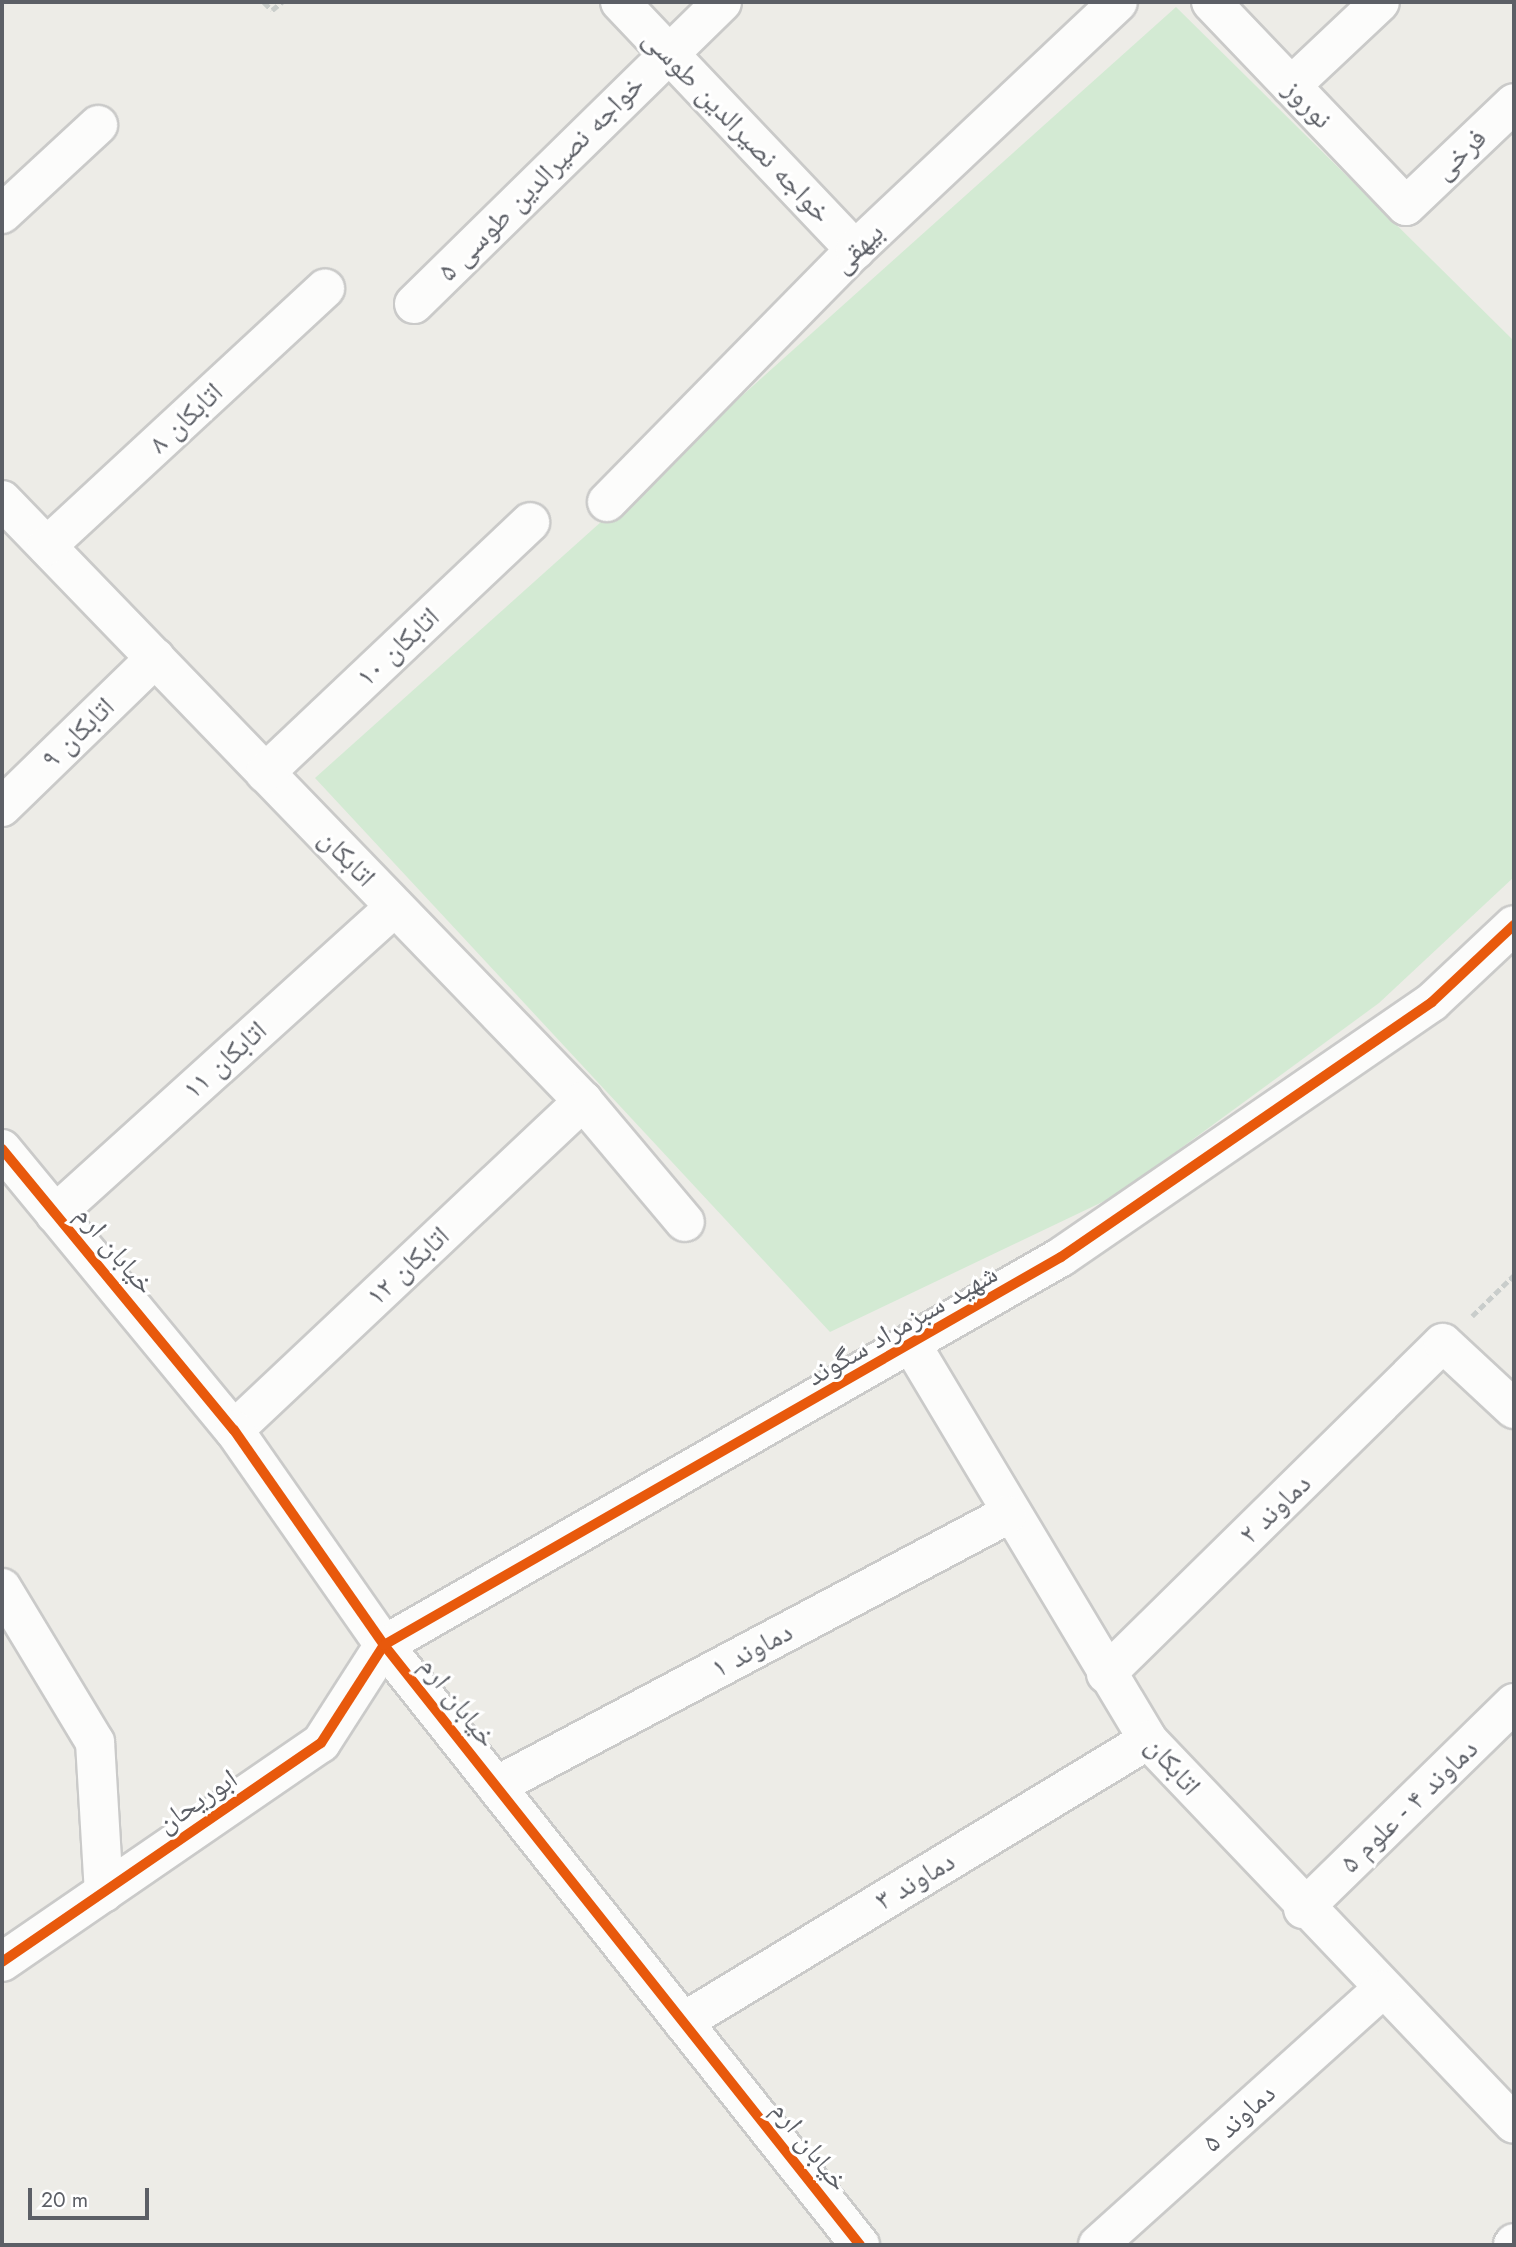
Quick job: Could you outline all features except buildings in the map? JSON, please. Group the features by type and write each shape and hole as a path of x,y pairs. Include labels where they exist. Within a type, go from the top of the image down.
{"street":[{"name":"خواجه نصیرالدین طوسی","path":"620,2 855,250"},
{"name":"خواجه نصیرالدین طوسی ۵","path":"414,304 722,2"},
{"name":"بیهقی","path":"607,502 855,250 1118,2"},
{"name":"نوروز","path":"1211,2 1406,206"},
{"path":"1291,86 1380,2"},
{"name":"فرخی","path":"1406,206 1514,103"},
{"path":"2,214 97,125"},
{"name":"اتابکان ۸","path":"47,547 325,289"},
{"name":"اتابکان","path":"2,500 583,1101 685,1222"},
{"name":"اتابکان ۱۰","path":"265,773 530,522"},
{"name":"اتابکان ۹","path":"2,807 155,658"},
{"name":"اتابکان ۱۱","path":"55,1214 395,907"},
{"name":"شهید سبزمراد سگوند","path":"384,1645 913,1347 1061,1257 1432,1002 1514,925"},
{"name":"اتابکان ۱۲","path":"233,1430 583,1101"},
{"name":"خیابان ارم","path":"2,1149 233,1430 384,1645 860,2245"},
{"path":"1443,1343 1514,1409"},
{"name":"دماوند ۲","path":"1106,1674 1443,1343"},
{"name":"اتابکان","path":"913,1347 1007,1515 1148,1740 1303,1909 1514,2124"},
{"name":"دماوند ۱","path":"496,1786 1007,1515"},
{"path":"5,1600 95,1742 104,1893"},
{"name":"ابوریحان","path":"2,1962 321,1743 384,1645"},
{"name":"دماوند ۴ - علوم ۵","path":"1303,1909 1514,1703"},
{"name":"دماوند ۳","path":"683,2022 1148,1740"},
{"name":"دماوند ۵","path":"1098,2245 1381,1990"}],"path":[{"path":"264,2 272,10 282,2"},
{"path":"1443,1343 1514,1275"}],"green space":[{"path":"1176,7 1514,341 1514,877 1379,1003 1117,1195 830,1332 315,778"}],"cycle path":[{"path":"2,1962 321,1743 384,1645 1061,1257 1432,1002 1514,925"},
{"path":"2,1149 234,1430 384,1645 860,2245"}]}
